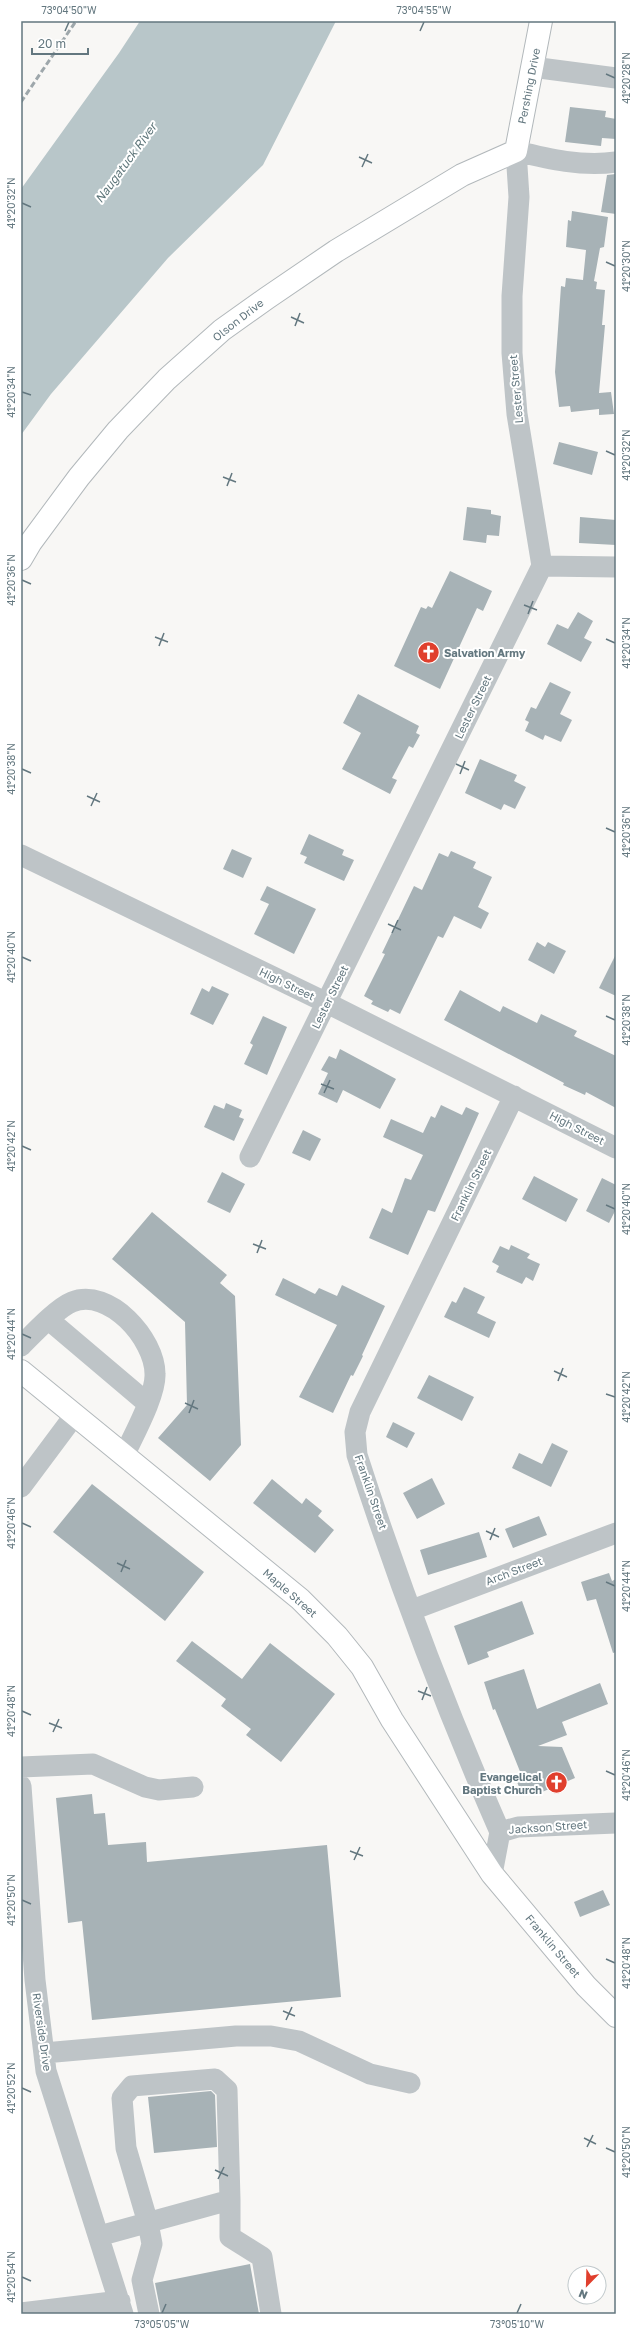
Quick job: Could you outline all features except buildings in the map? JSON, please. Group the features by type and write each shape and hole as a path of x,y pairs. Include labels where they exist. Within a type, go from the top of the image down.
{"main road":[{"name":"Pershing Drive","path":"516,151 541,21"},
{"name":"Olson Drive","path":"21,559 31,542 79,477 118,430 167,379 222,330 336,252 462,175 516,151"},
{"name":"Maple Street","path":"21,1371 74,1416 300,1599 337,1636 362,1667 392,1720 492,1874"},
{"name":"Franklin Street","path":"492,1874 586,1986 616,2016"}],"street":[{"path":"532,67 616,78"},
{"path":"516,151 549,159 583,163 616,162"},
{"name":"Lester Street","path":"250,1157 542,566 517,414 512,353 512,296 519,197 516,151"},
{"path":"542,566 616,567"},
{"name":"High Street","path":"21,855 327,1003 616,1148"},
{"name":"Franklin Street","path":"500,1832 481,1788 412,1610 357,1455 355,1442 356,1422 514,1096"},
{"path":"21,1346 71,1302 88,1299 116,1310 136,1327 144,1338 153,1360 156,1375 147,1403 124,1456"},
{"path":"49,1320 147,1403"},
{"path":"21,1487 74,1416"},
{"name":"Arch Street","path":"412,1610 616,1533"},
{"path":"21,1767 93,1764 145,1787 159,1790 193,1787"},
{"name":"Riverside Drive","path":"21,1786 35,1980 46,2071 100,2236 121,2308"},
{"name":"Jackson Street","path":"492,1874 500,1832 518,1827 616,1823"},
{"path":"44,2053 236,2036 271,2036 299,2041 370,2074 410,2083"},
{"path":"150,2314 142,2280 152,2244 148,2222 126,2148 122,2098 132,2086 215,2079 227,2090 230,2237 262,2257 271,2314"},
{"path":"100,2236 230,2200"},
{"path":"21,2313 121,2308"}],"water":[{"name":"Naugatuck River","path":"140,21 336,21 263,165 168,258 51,394 21,435 21,189 119,53"}],"railway":[{"path":"21,102 76,21"}],"place":[{"name":"Salvation Army","path":"429,653"},
{"name":"Evangelical Baptist Church","path":"557,1783"}]}
